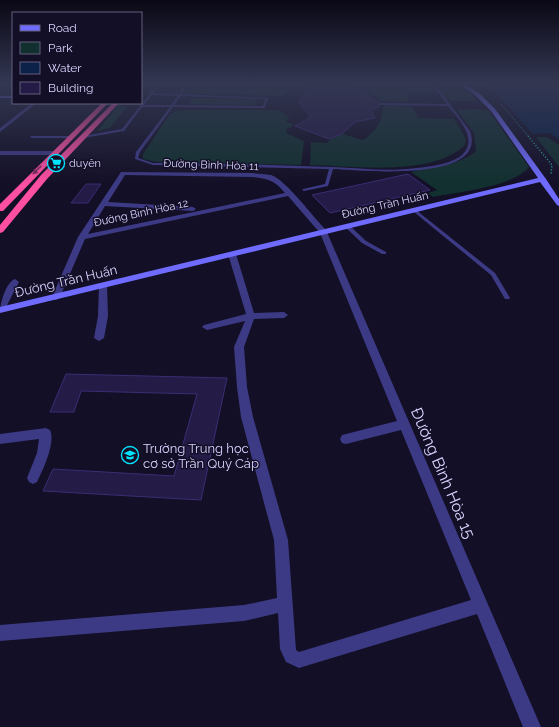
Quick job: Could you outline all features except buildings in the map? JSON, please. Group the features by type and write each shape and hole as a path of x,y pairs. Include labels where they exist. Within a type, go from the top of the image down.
{"highway":[{"path":"0,209 92,116"},
{"path":"0,230 44,177 104,116"}],"street":[{"path":"0,130 18,116"},
{"path":"497,116 559,204"},
{"path":"0,124 8,124"},
{"path":"0,153 55,153"},
{"name":"Đường Bình Hòa 11","path":"105,204 123,173 270,177 280,182 323,232"},
{"name":"Đường Trần Huấn","path":"0,310 543,180"},
{"name":"Đường Bình Hòa 12","path":"82,236 205,210 291,194"},
{"path":"56,297 82,236 105,204"},
{"name":"Đường Bình Hòa 12","path":"105,204 205,210"},
{"name":"Đường Bình Hòa 15","path":"323,232 532,727"},
{"path":"232,254 240,274 244,299 251,316 239,347 242,387 247,417 279,526 283,555 288,649 290,656 299,660 480,605"},
{"path":"0,310 15,282"},
{"path":"99,338 103,316 104,286"},
{"path":"206,327 251,316 264,317 284,315"},
{"path":"346,439 404,424"},
{"path":"0,439 46,433 43,453 33,478"},
{"path":"0,633 244,613 285,604"}],"lane":[{"path":"84,138 123,130 135,116"},
{"path":"165,116 138,152 136,158 138,160 153,164 331,168 420,168 440,165 461,157 469,148 469,132 456,116"},
{"path":"32,137 71,137"},
{"path":"304,190 326,185 331,168"},
{"path":"415,211 493,274 507,298"},
{"path":"347,226 364,242 384,253"}],"green space":[{"path":"110,116 120,116 110,128 97,131"},
{"path":"168,116 287,116 290,118 286,121 294,125 287,129 286,133 304,141 301,165 156,162 143,159 143,154"},
{"path":"381,116 417,116 418,118 454,119 466,139 465,145 451,155 433,162 413,166 370,168 310,165 311,142 328,143 329,140 343,134 363,140 378,126"},
{"path":"461,116 493,116 529,167 521,174 498,184 471,191 433,197 428,193 437,190 411,172 454,163 469,156 476,151 474,133"},
{"path":"536,137 547,137 559,145 559,167"}],"water":[{"path":"517,116 559,116 559,139 549,133 533,134"}],"place":[{"name":"duyên","path":"56,163"},
{"name":"Trường Trung học cơ sở Trần Quý Cáp","path":"130,455"}]}
